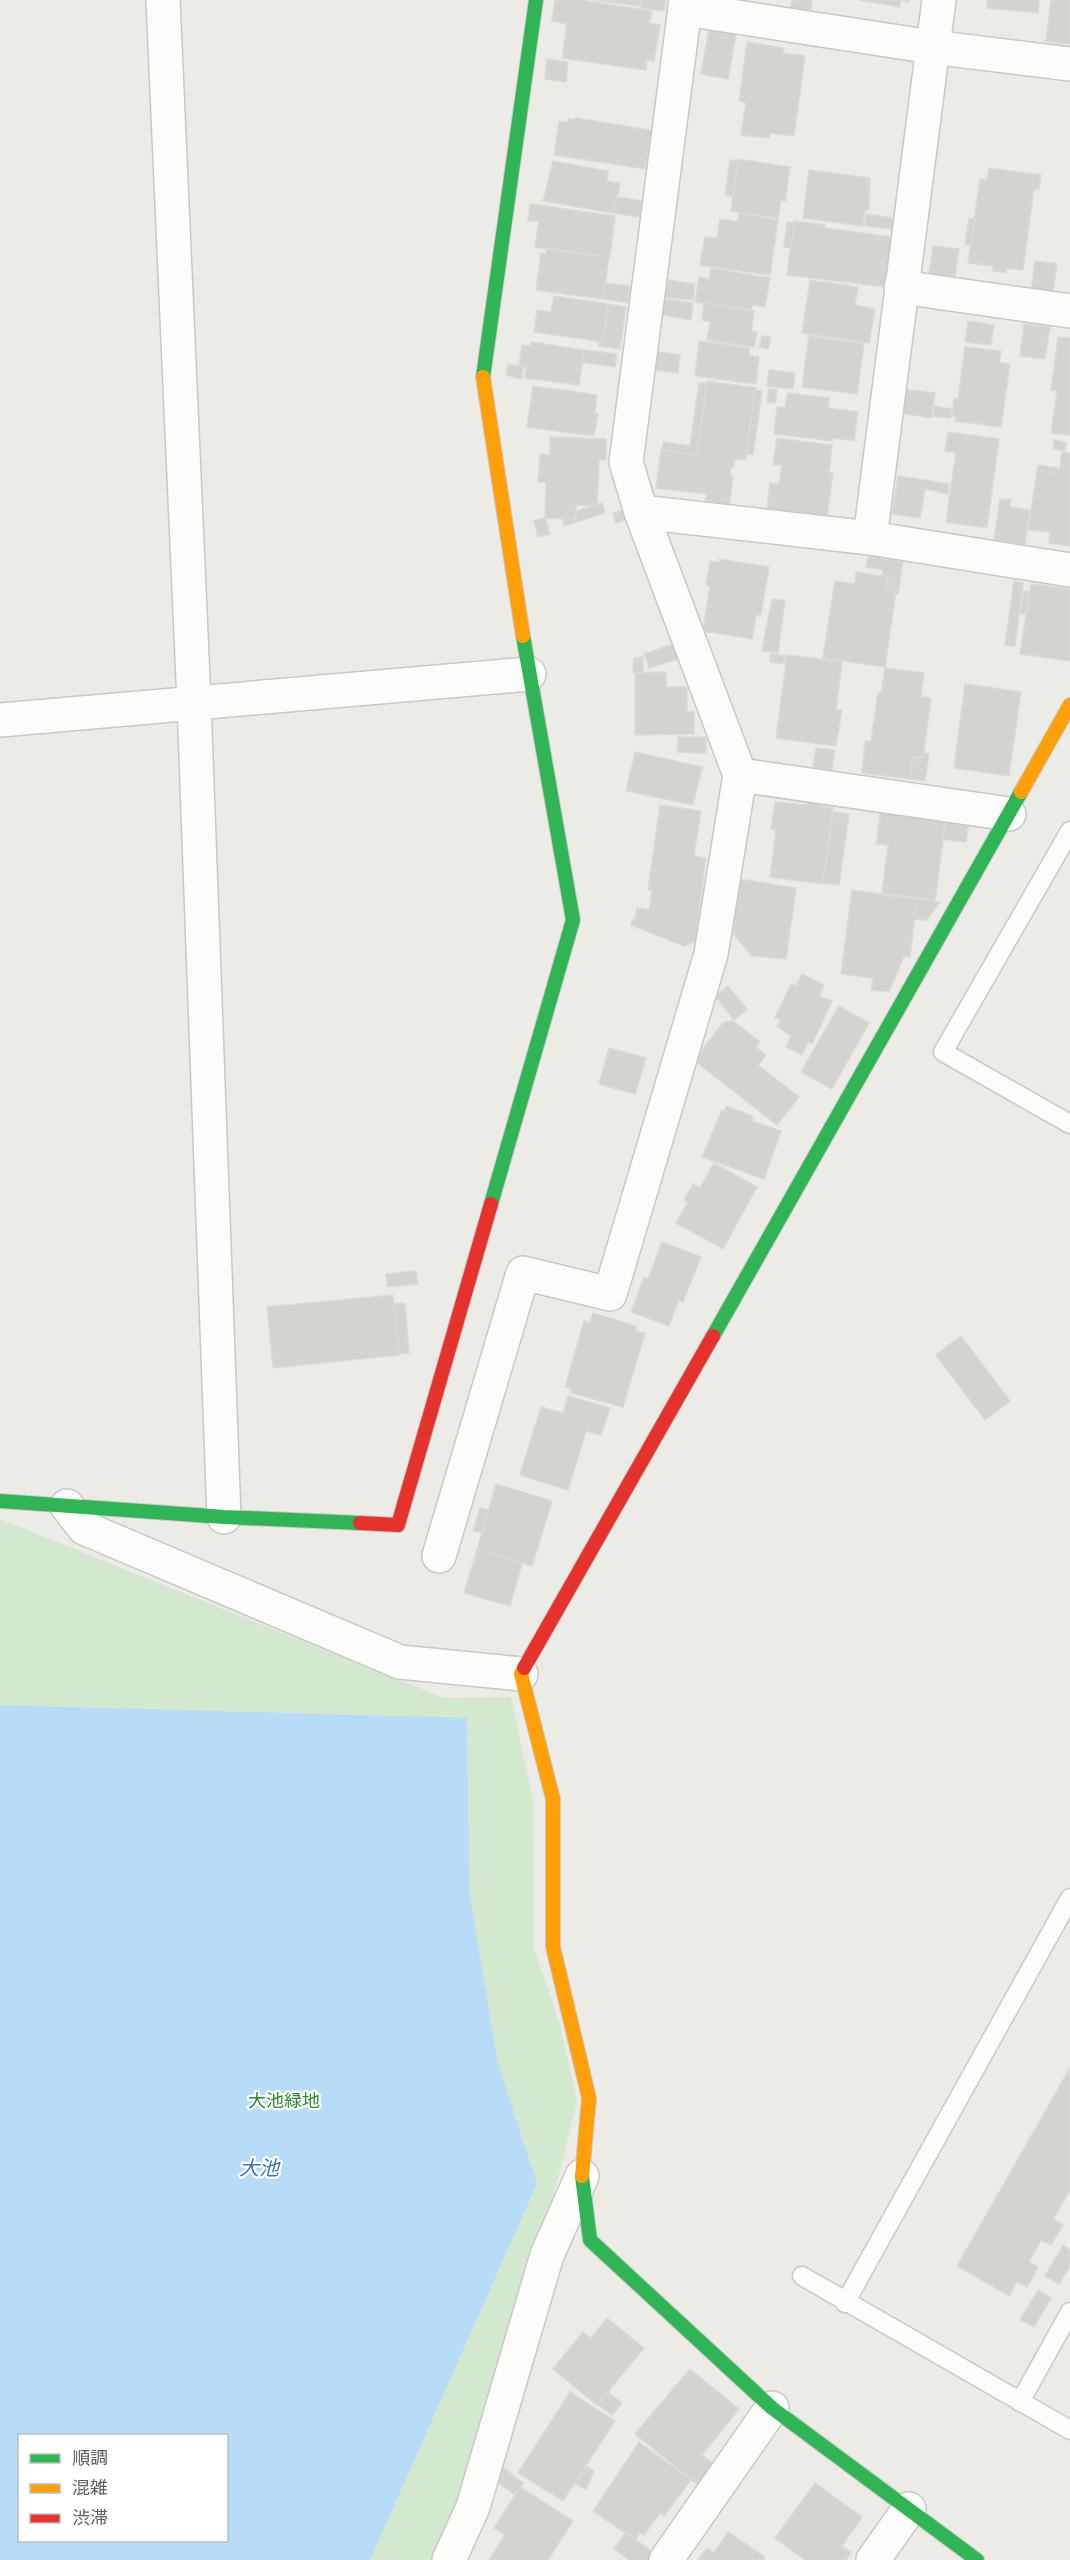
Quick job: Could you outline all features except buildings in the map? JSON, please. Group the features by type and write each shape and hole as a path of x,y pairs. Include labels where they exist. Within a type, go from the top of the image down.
{"street":[{"path":"163,0 194,702 224,1517"},
{"path":"0,1501 224,1517 398,1525 573,920 529,674 483,376 536,0"},
{"path":"870,538 939,0"},
{"path":"439,1556 523,1273 610,1294 711,954 740,774 641,512 626,462 686,5 932,47 1070,64"},
{"path":"901,287 1070,311"},
{"path":"641,512 870,538 1070,570"},
{"path":"0,720 529,674"},
{"path":"977,2560 772,2408 590,2240 582,2176 589,2098 553,1947 554,1799 521,1674 1070,705"},
{"path":"740,774 1009,814"},
{"path":"67,1506 84,1528 400,1662 521,1674"},
{"path":"449,2560 473,2507 547,2254 582,2176"},
{"path":"666,2560 772,2408"},
{"path":"873,2560 909,2509"}],"lane":[{"path":"1070,831 943,1052 1070,1124"},
{"path":"846,2303 1070,1899"},
{"path":"802,2276 1070,2430"},
{"path":"1020,2402 1070,2312"}],"green space":[{"name":"大池","path":"0,1519 444,1698 511,1697 533,1801 534,1948 560,2025 577,2101 551,2207 461,2506 437,2560 0,2560"}],"water":[{"name":"大池","path":"0,1705 467,1718 469,1889 497,2060 537,2184 370,2560 0,2560"}],"traffic: fast":[{"path":"483,377 536,0"},
{"path":"491,1204 573,920 523,636"},
{"path":"713,1336 1021,792"},
{"path":"0,1501 224,1517 360,1523"},
{"path":"582,2176 590,2240 772,2408 977,2560"}],"traffic: slow":[{"path":"483,377 523,636"},
{"path":"1021,792 1070,705"},
{"path":"524,1668 521,1674 553,1799 553,1947 589,2098 582,2176"}],"traffic: jam":[{"path":"360,1523 398,1525 491,1204"},
{"path":"524,1668 713,1336"}],"park label":[{"name":"大池緑地","path":"284,2101"}]}
